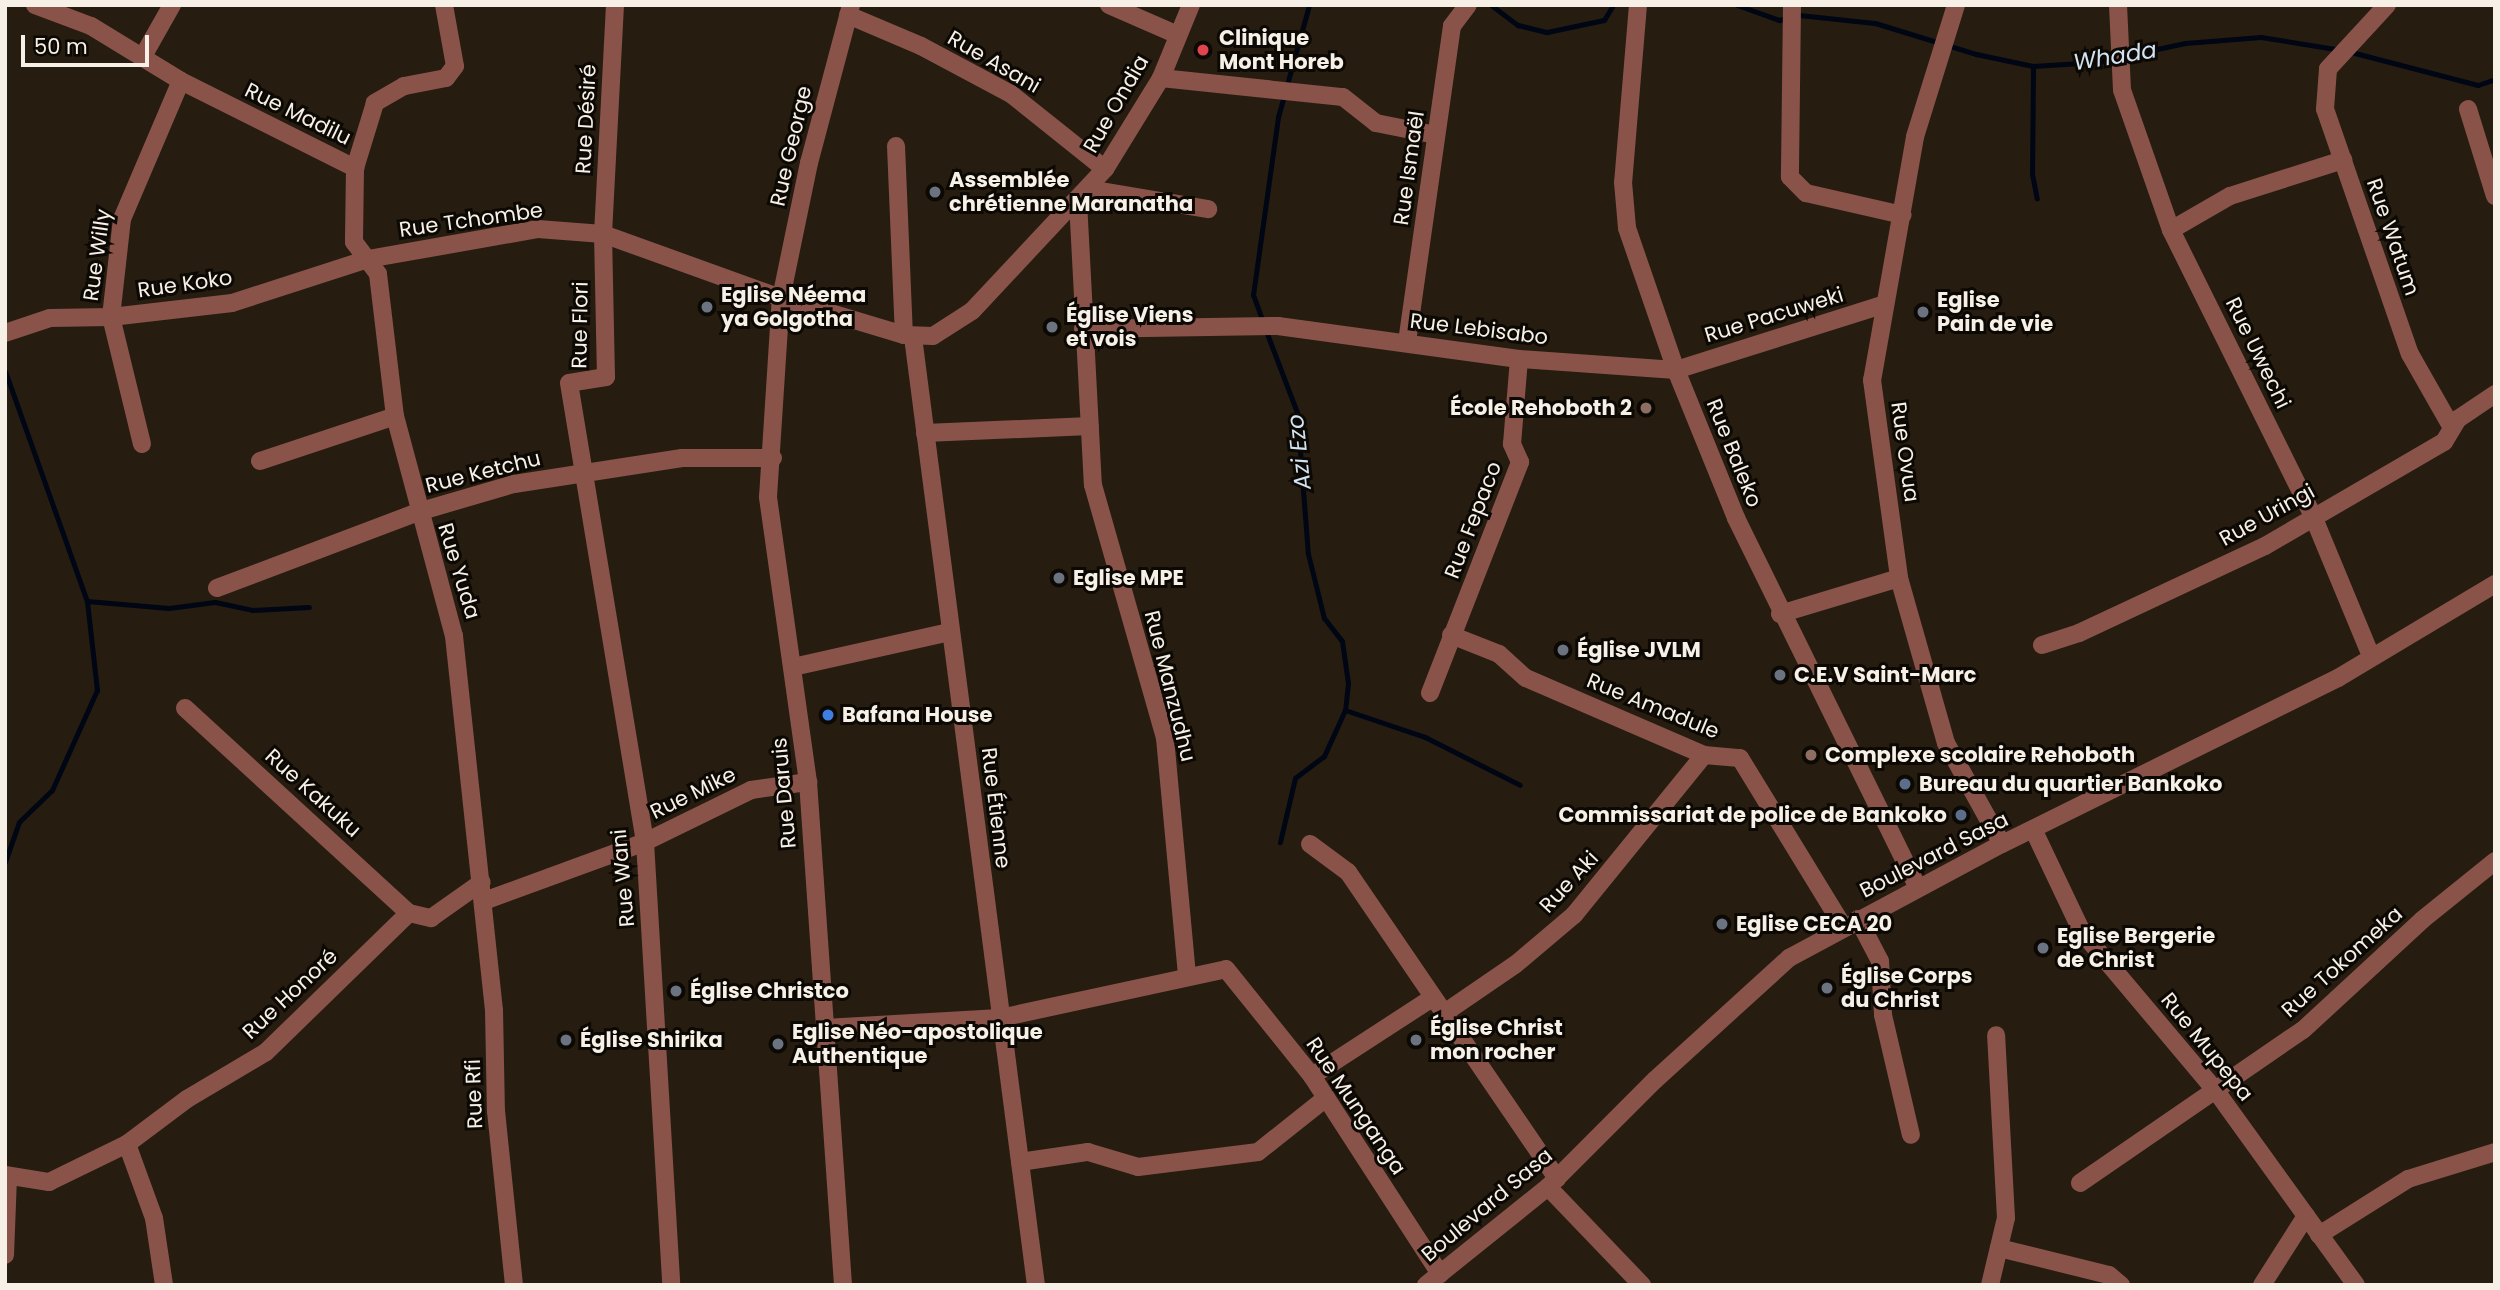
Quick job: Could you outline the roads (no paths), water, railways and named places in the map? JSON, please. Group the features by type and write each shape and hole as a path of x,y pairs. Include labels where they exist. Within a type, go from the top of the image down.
{"street":[{"name":"Rue Madilu","path":"35,5 91,26 181,81 355,168"},
{"path":"142,58 172,5"},
{"name":"Rue Yuda","path":"444,5 454,66 446,78 383,94 375,103 355,168 354,242 378,274 395,416 418,512 454,636 484,901"},
{"name":"Rue Désiré","path":"603,234 615,5"},
{"path":"1109,5 1178,35"},
{"name":"Rue Ondia","path":"909,336 933,337 972,310 1083,195 1105,169 1161,78 1191,5"},
{"name":"Rue Ismaël","path":"1407,342 1452,26 1468,5"},
{"name":"Rue Baleko","path":"1638,5 1623,182 1627,228 1676,370 1780,614 1918,888"},
{"name":"Rue Ovua","path":"1956,5 1915,137 1871,380 1899,578 1946,743 2002,844"},
{"name":"Rue Uwechi","path":"2118,5 2118,57 2122,90 2171,230 2313,516 2371,656"},
{"name":"Rue Watum","path":"2387,5 2328,69 2325,109 2410,354 2452,428"},
{"name":"Rue Asani","path":"849,10 1012,94 1105,169"},
{"name":"Rue George","path":"781,298 809,163 849,10"},
{"path":"1790,13 1790,177 1806,194 1903,215"},
{"path":"1161,78 1343,97 1376,123 1436,135"},
{"name":"Rue Willy","path":"142,444 111,317 122,219 181,81"},
{"path":"2468,108 2495,196"},
{"name":"Rue Étienne","path":"896,146 909,336 925,433 1036,1285"},
{"path":"2171,230 2230,196 2343,160"},
{"path":"1083,195 1209,209"},
{"name":"Rue Manzudhu","path":"1083,195 1083,329 1093,485 1165,738 1187,975"},
{"name":"Rue Tchombe","path":"368,259 538,229 603,234 781,298"},
{"name":"Rue Flori","path":"582,472 569,383 606,377 603,234"},
{"name":"Rue Koko","path":"5,333 51,318 111,317 232,303 368,259"},
{"path":"781,298 909,336"},
{"name":"Rue Daruis","path":"781,298 773,458 768,497 808,782 843,1285"},
{"name":"Rue Pacuweki","path":"1676,370 1885,304"},
{"name":"Rue Lebisabo","path":"1083,329 1278,326 1519,359 1676,370"},
{"name":"Rue Fepaco","path":"1430,692 1520,462 1512,444 1519,359"},
{"name":"Rue Uringi","path":"2042,645 2079,634 2265,546 2444,442 2452,428 2495,394"},
{"path":"260,461 395,416"},
{"path":"925,433 1090,426"},
{"name":"Rue Ketchu","path":"216,589 418,512 514,484 682,458 773,458"},
{"name":"Rue Wani","path":"582,472 645,842 671,1285"},
{"path":"1780,614 1899,578"},
{"name":"Boulevard Sasa","path":"1433,1279 1553,1183 1656,1080 1789,958 2002,844 2035,831 2338,678 2495,584"},
{"path":"793,667 950,632"},
{"name":"Rue Amadule","path":"1451,635 1499,654 1526,678 1704,755 1740,758 1851,923"},
{"name":"Rue Kakuku","path":"185,708 409,913"},
{"name":"Rue Aki","path":"1443,1014 1516,964 1574,915 1704,755"},
{"name":"Rue Mike","path":"484,901 645,842 751,790 808,782"},
{"name":"Rue Mupepa","path":"2035,831 2082,932 2216,1091 2356,1285"},
{"path":"1310,844 1348,872 1553,1183 1642,1285"},
{"name":"Rue Tokomeka","path":"2080,1183 2303,1030 2422,920 2495,861"},
{"path":"409,913 430,918 482,882"},
{"name":"Rue Rfi","path":"484,901 494,1010 496,1111 514,1285"},
{"name":"Rue Honoré","path":"7,1175 49,1182 127,1143 187,1099 266,1052 409,913"},
{"path":"1851,923 1881,961 1883,1015 1911,1135"},
{"name":"Rue Munganga","path":"1187,975 1226,969 1312,1076 1433,1279"},
{"path":"825,1028 1000,1018 1187,975"},
{"path":"1312,1076 1432,998"},
{"path":"1990,1285 2006,1218 1996,1035"},
{"path":"1020,1161 1088,1152 1138,1167 1258,1152 1326,1098"},
{"path":"127,1143 155,1218 164,1285"},
{"path":"2319,1235 2408,1179 2493,1154"},
{"path":"5,1255 7,1175"},
{"path":"2262,1285 2306,1216"},
{"path":"1999,1248 2109,1275 2121,1285"}],"waterway":[{"name":"Azi Ezo","path":"1263,322 1253,295 1278,117 1309,5"},
{"name":"Whada","path":"1491,5 1518,25 1547,32 1604,20 1613,5"},
{"name":"Whada","path":"1737,5 1779,20 1799,15 1875,23 1976,54 2033,66 2097,62 2185,43 2261,37 2341,50"},
{"name":"Whada","path":"2351,52 2478,85 2495,79"},
{"path":"2033,66 2032,174 2037,199"},
{"name":"Azi Ezo","path":"1266,331 1297,412 1308,554 1324,618 1342,641 1348,683 1345,710 1324,756 1295,778 1280,842"},
{"path":"5,371 87,601 97,690 52,790 19,822 5,862"},
{"path":"87,601 169,608 215,602 252,610 309,607"},
{"path":"1345,710 1425,737 1520,785"}],"place":[{"name":"Clinique Mont Horeb","path":"1203,50"},
{"name":"Assemblée chrétienne Maranatha","path":"935,192"},
{"name":"Eglise Néema ya Golgotha","path":"707,307"},
{"name":"Eglise Pain de vie","path":"1923,312"},
{"name":"Église Viens et vois","path":"1052,327"},
{"name":"École Rehoboth 2","path":"1646,408"},
{"name":"Eglise MPE","path":"1059,578"},
{"name":"Église JVLM","path":"1563,650"},
{"name":"C.E.V Saint-Marc","path":"1780,675"},
{"name":"Bafana House","path":"828,715"},
{"name":"Complexe scolaire Rehoboth","path":"1811,755"},
{"name":"Bureau du quartier Bankoko","path":"1905,784"},
{"name":"Commissariat de police de Bankoko","path":"1961,815"},
{"name":"Eglise CECA 20","path":"1722,924"},
{"name":"Eglise Bergerie de Christ","path":"2043,948"},
{"name":"Église Corps du Christ","path":"1827,988"},
{"name":"Église Christco","path":"676,991"},
{"name":"Église Shirika","path":"566,1040"},
{"name":"Église Christ mon rocher","path":"1416,1040"},
{"name":"Eglise Néo-apostolique Authentique","path":"778,1044"}]}
